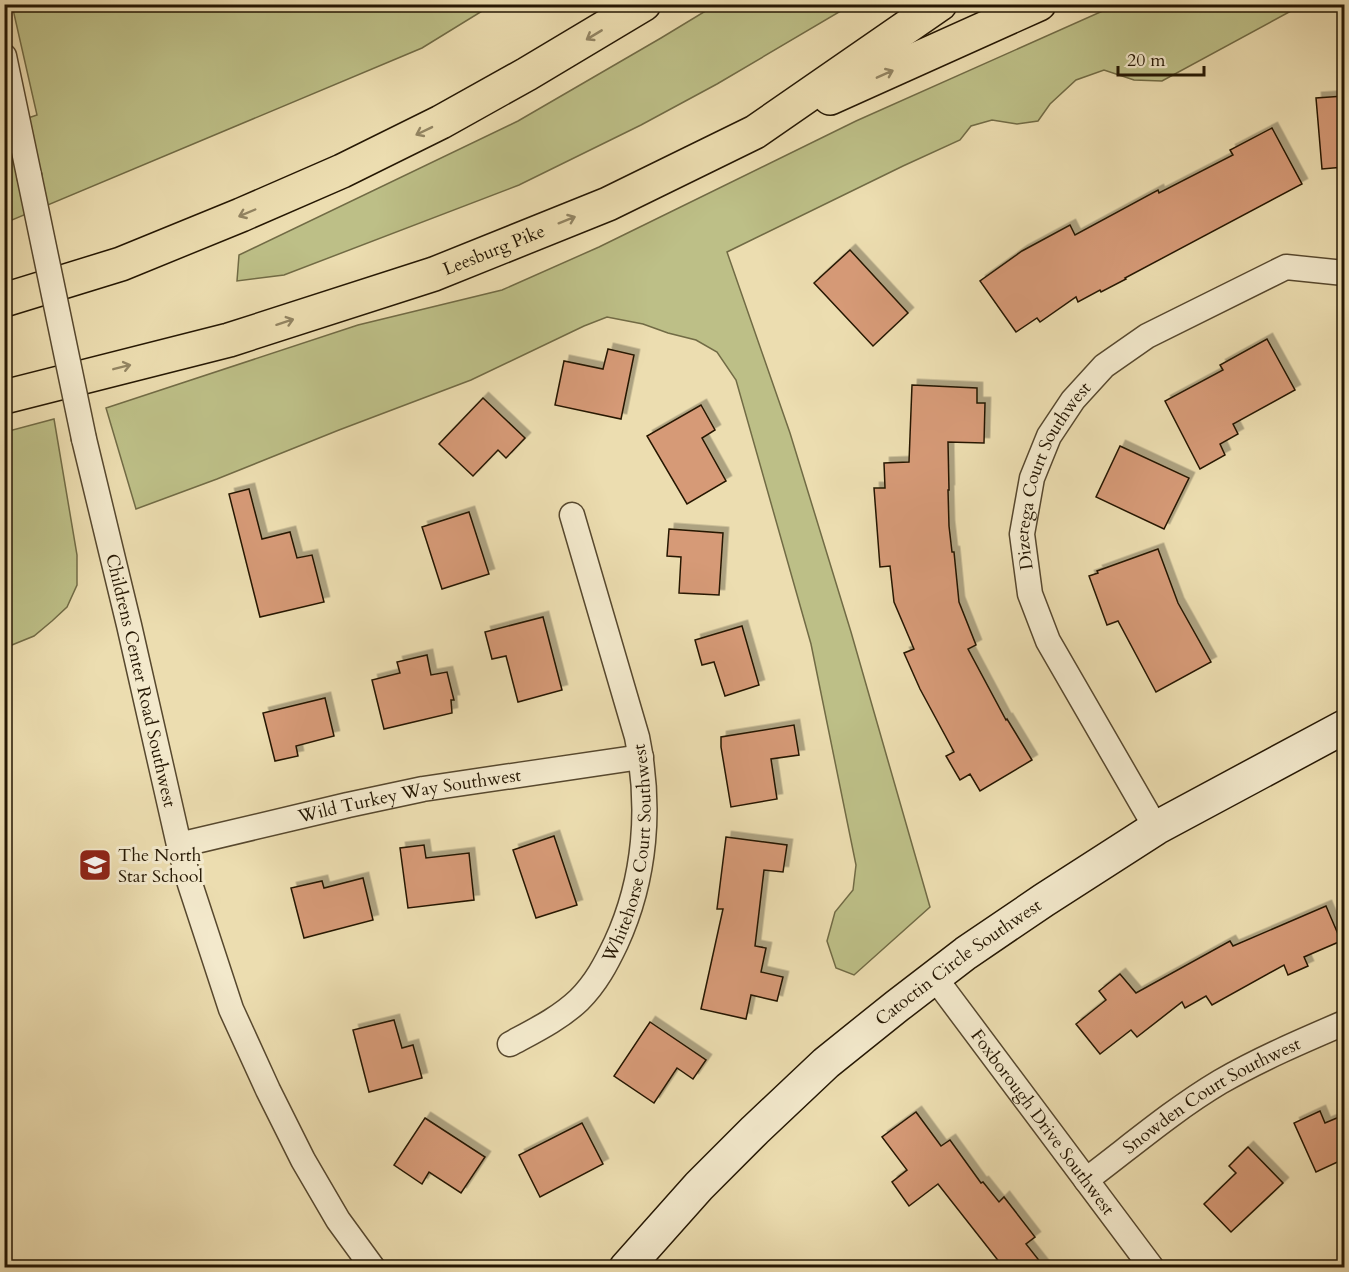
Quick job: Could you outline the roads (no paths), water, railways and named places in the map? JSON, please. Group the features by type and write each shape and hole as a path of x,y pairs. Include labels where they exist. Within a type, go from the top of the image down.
{"highway":[{"path":"4,300 121,264 241,216 342,171 441,122 644,4"},
{"name":"Leesburg Pike","path":"4,397 229,340 434,274 608,204 755,132 940,4"},
{"path":"755,132 1039,4"}],"main road":[{"name":"Catoctin Circle Southwest","path":"626,1268 699,1186 826,1063 966,953 1156,828 1344,727"}],"street":[{"name":"Childrens Center Road Southwest","path":"4,56 84,439 190,884 231,1009 268,1090 303,1160 338,1220 373,1268"},
{"name":"Dizerega Court Southwest","path":"1156,828 1047,640 1030,594 1022,534 1032,478 1048,436 1073,400 1104,366 1147,336 1286,267 1344,273"},
{"name":"Whitehorse Court Southwest","path":"510,1044 558,1017 577,1001 598,978 623,928 636,889 643,848 645,807 637,737 572,515"},
{"name":"Wild Turkey Way Southwest","path":"179,845 423,789 641,757"},
{"name":"Foxborough Drive Southwest","path":"935,978 1152,1268"},
{"name":"Snowden Court Southwest","path":"1086,1180 1218,1084 1251,1064 1344,1023"}],"place":[{"name":"The North Star School","path":"95,865"}]}
